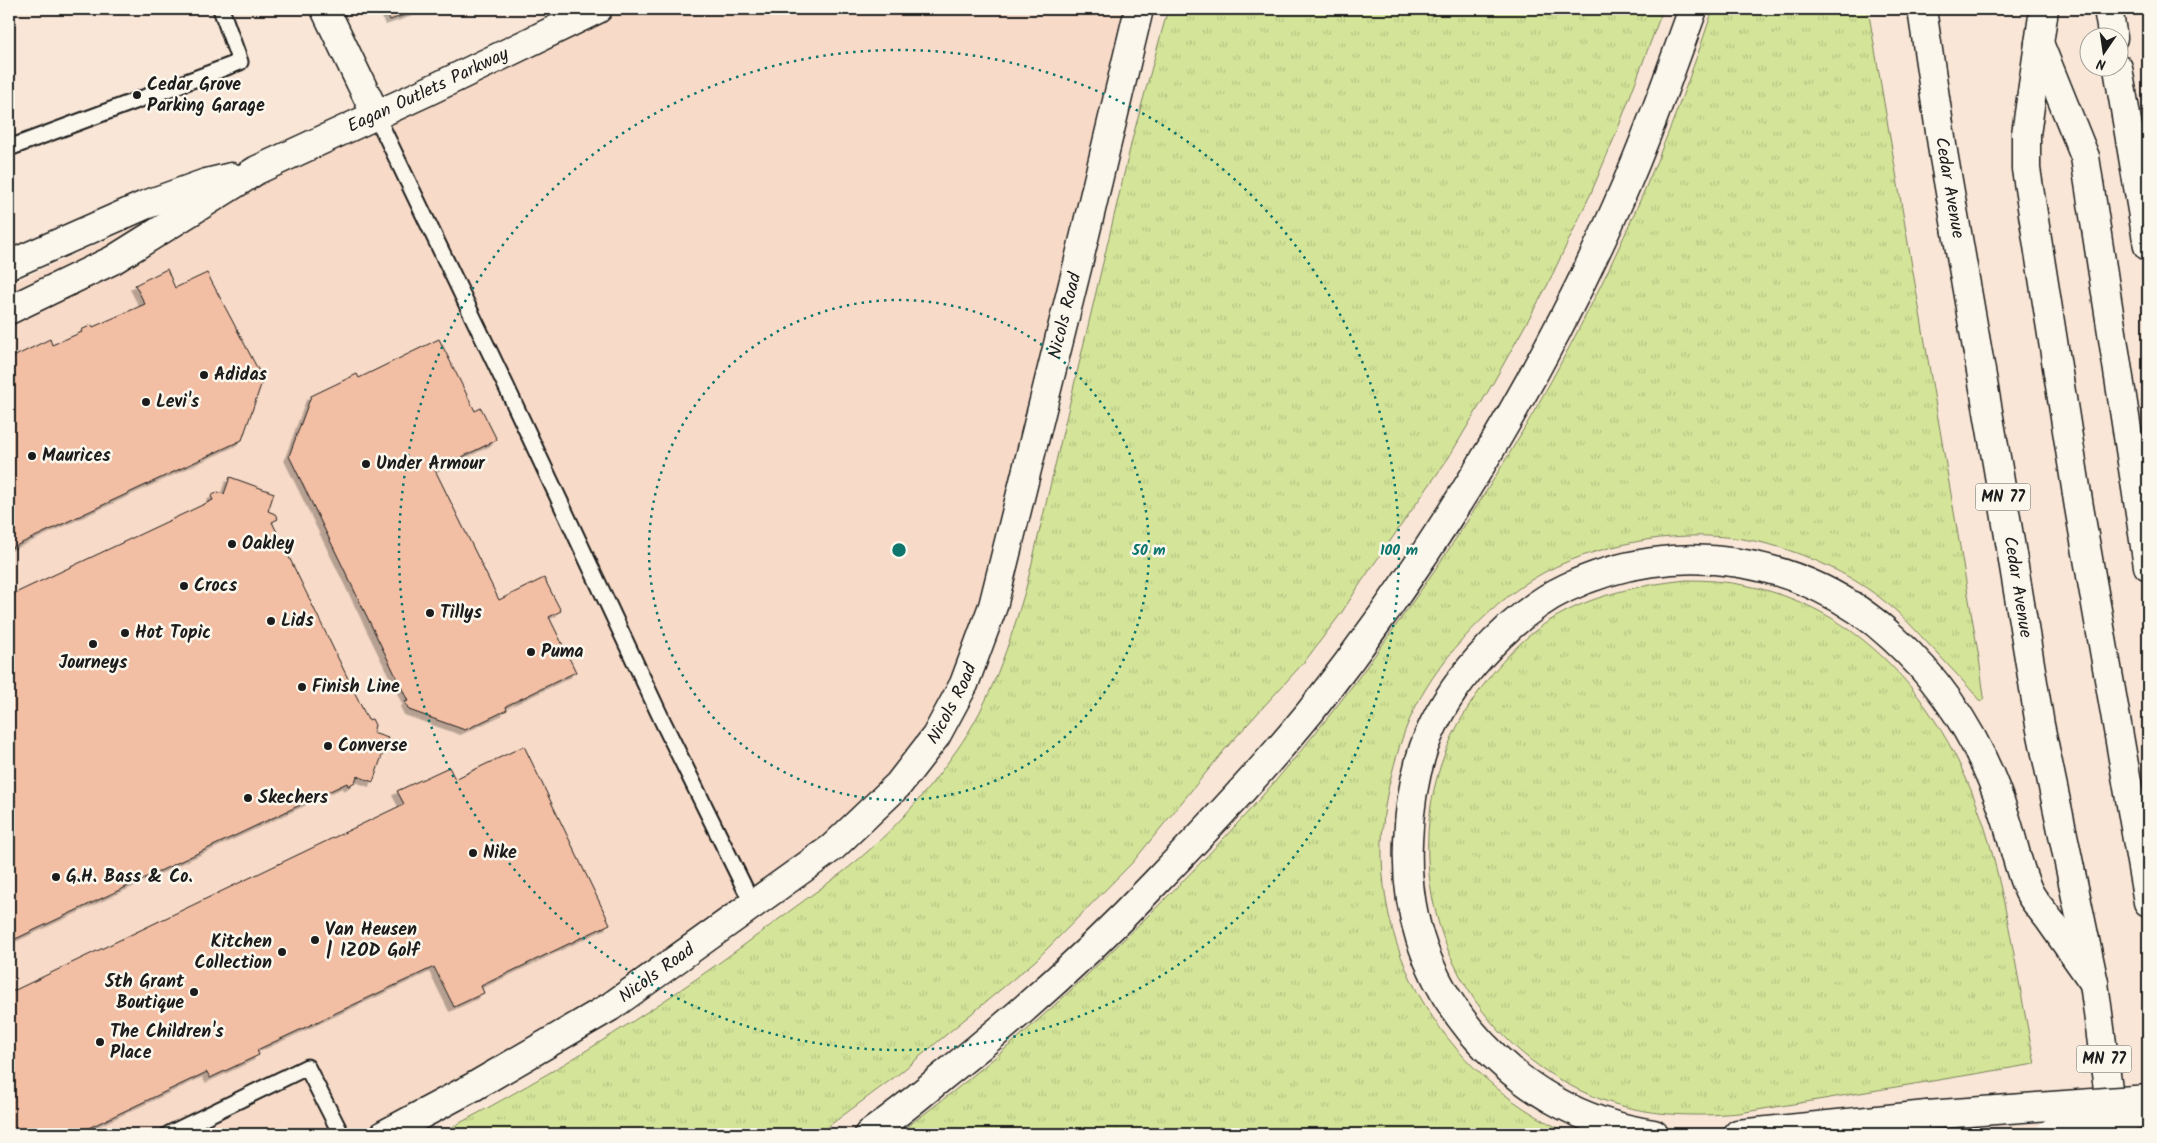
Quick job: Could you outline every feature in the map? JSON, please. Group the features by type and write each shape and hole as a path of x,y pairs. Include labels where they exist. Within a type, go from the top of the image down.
{"main road":[{"path":"325,9 376,114"},
{"name":"Eagan Outlets Parkway","path":"9,310 113,260 257,170 598,9"},
{"name":"Nicols Road","path":"385,1134 473,1088 610,1007 834,847 898,785 936,736 964,684 993,606 1139,9"},
{"path":"869,1134 999,1031 1087,953 1127,914 1215,821 1283,744 1342,670 1459,499 1512,411 1558,328 1600,244 1634,166 1674,64 1693,9"},
{"name":"Cedar Avenue","path":"1922,9 1943,152 2040,726 2094,983 2114,1134"},
{"path":"2025,9 2084,157 2148,566"},
{"path":"2044,9 2026,134 2026,169 2080,507 2148,902"},
{"path":"2108,9 2111,28"},
{"path":"2120,78 2148,246"},
{"name":"Eagan Outlets Parkway","path":"9,265 160,199 206,183 257,170"},
{"path":"1654,1134 1626,1130 1565,1107 1529,1085 1490,1052 1453,1007 1431,969 1417,931 1410,896 1407,852 1413,794 1424,747 1440,712 1459,683 1499,636 1545,600 1582,581 1622,569 1678,559 1696,558 1740,562 1765,567 1808,582 1847,601 1865,614 1893,637 1920,665 1961,718 1984,759 1993,782 2029,892 2094,983"},
{"path":"1738,1134 1926,1115 2148,1099"},
{"path":"2050,1134 2148,1112"}],"lane":[{"path":"9,148 240,62 221,9"},
{"path":"376,114 663,722 753,905"},
{"path":"169,1134 306,1067 341,1134"}],"shaded area":[{"path":"598,9 1139,9 993,606 936,736 753,905 385,1134 9,1134 9,285 315,144"}],"green space":[{"path":"1168,9 1663,9 1617,131 1591,193 1547,286 1449,457 1342,612 1305,661 1227,747 1132,863 1035,961 900,1073 818,1134 439,1134 527,1086 614,1034 739,949 843,872 890,831 918,801 956,751 989,693 1013,631 1026,588 1133,136"},
{"path":"1713,9 1868,9 1979,658 1984,697 1982,701 1979,700 1908,622 1877,595 1841,572 1788,550 1738,538 1686,536 1624,544 1569,561 1525,584 1488,613 1455,649 1427,687 1408,722 1392,773 1386,801 1382,858 1384,887 1396,943 1406,970 1419,995 1448,1039 1484,1077 1504,1094 1525,1109 1571,1134 897,1134 983,1068 1038,1020 1172,892 1225,837 1301,751 1374,656 1467,522 1510,453 1551,382 1589,310 1657,162"},
{"path":"1687,580 1745,585 1796,601 1843,625 1884,658 1919,697 1948,742 1972,792 1990,845 2009,927 2035,1064 1739,1113 1677,1115 1637,1110 1579,1090 1531,1060 1491,1021 1460,976 1439,925 1429,872 1429,817 1442,763 1466,711 1483,686 1513,650 1549,621 1598,598 1633,588"}],"building":[{"path":"385,9 422,9 390,20"},
{"path":"167,269 175,288 207,273 263,379 242,440 9,549 9,359 50,339 52,345 82,332 81,330 92,325 93,327 145,304 135,285"},
{"path":"439,339 475,411 481,408 497,440 435,470 499,600 544,578 561,611 549,617 576,672 506,706 507,710 465,730 409,710 405,702 408,701 289,456 311,396 357,374 359,378"},
{"path":"230,477 274,493 268,511 275,514 278,519 272,522 368,720 372,719 375,725 373,733 388,738 373,782 357,776 355,782 348,786 347,783 9,942 9,596 213,500 211,496 218,492 224,494"},
{"path":"524,746 610,924 481,986 484,993 454,1007 434,967 257,1050 259,1055 210,1078 207,1072 76,1134 9,1134 9,993 404,804 397,791 449,767 455,779"}],"place":[{"name":"Cedar Grove Parking Garage","path":"137,95"},
{"name":"Adidas","path":"204,375"},
{"name":"Levi's","path":"146,402"},
{"name":"Maurices","path":"32,456"},
{"name":"Under Armour","path":"366,464"},
{"name":"Oakley","path":"232,544"},
{"name":"Crocs","path":"184,586"},
{"name":"Tillys","path":"430,613"},
{"name":"Lids","path":"271,621"},
{"name":"Hot Topic","path":"125,633"},
{"name":"Journeys","path":"93,644"},
{"name":"Puma","path":"531,652"},
{"name":"Finish Line","path":"302,687"},
{"name":"Converse","path":"328,746"},
{"name":"Skechers","path":"248,798"},
{"name":"Nike","path":"473,853"},
{"name":"G.H. Bass & Co.","path":"56,877"},
{"name":"Van Heusen | IZOD Golf","path":"315,940"},
{"name":"Kitchen Collection","path":"282,952"},
{"name":"5th Grant Boutique","path":"194,992"},
{"name":"The Children's Place","path":"100,1042"}]}
